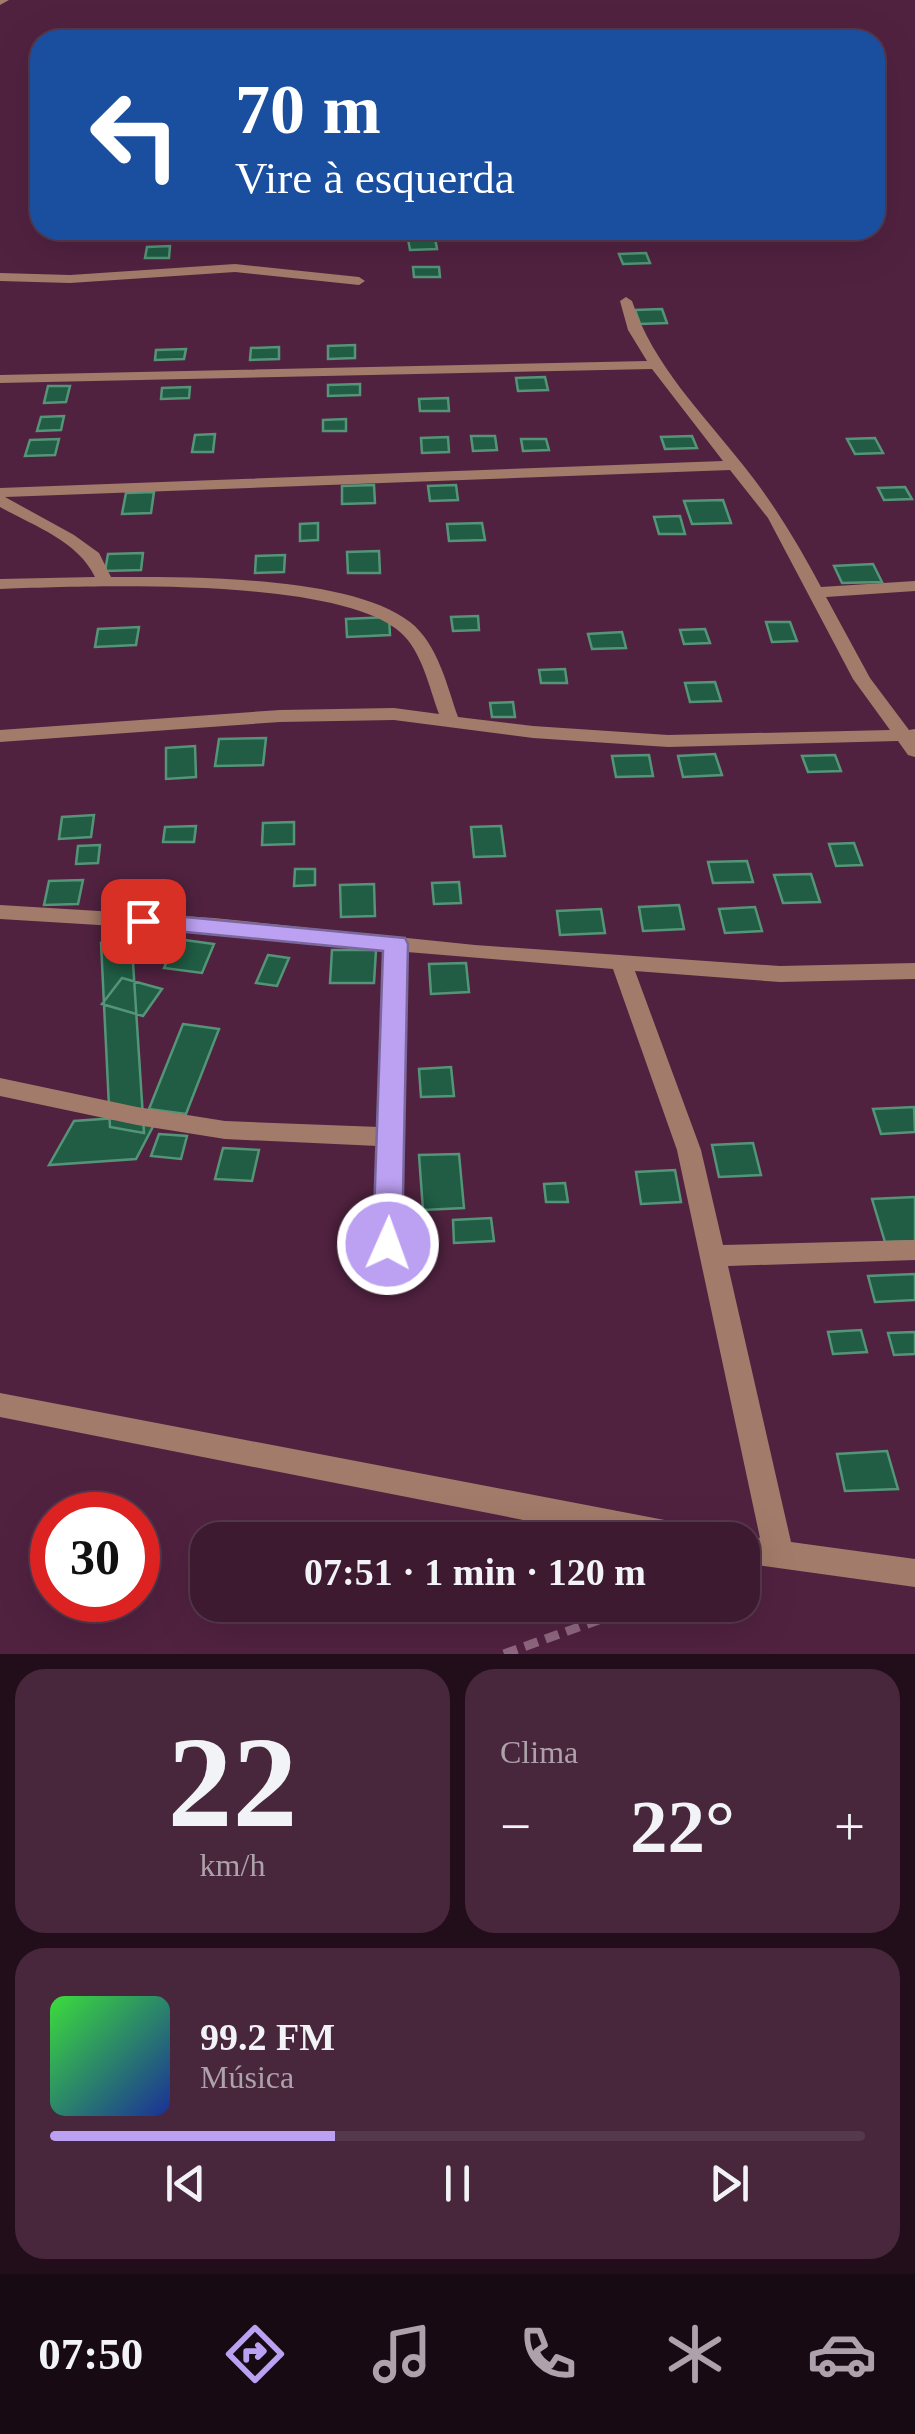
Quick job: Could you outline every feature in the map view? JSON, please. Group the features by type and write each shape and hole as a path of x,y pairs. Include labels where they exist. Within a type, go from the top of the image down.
{"street":[{"path":"0,278 70,279 235,268 359,280"},
{"path":"626,301 634,330 656,365 775,518 862,679 909,734 915,751"},
{"path":"0,380 656,365"},
{"path":"0,493 736,465"},
{"path":"0,501 93,556 104,579"},
{"path":"0,584 104,579 260,589 379,610 402,623 421,644 450,720"},
{"path":"814,593 915,586"},
{"path":"0,736 280,716 394,714 533,732 668,742 909,734"},
{"path":"0,912 214,925 396,944 780,974 915,971"},
{"path":"388,1244 396,944"},
{"path":"622,962 689,1150 778,1556"},
{"path":"0,1087 226,1130 391,1137"},
{"path":"714,1256 915,1250"},
{"path":"0,1404 604,1522"},
{"path":"760,1552 915,1573"}],"path":[{"path":"504,1654 593,1622"}],"building":[{"path":"408,240 435,240 437,249 410,250"},
{"path":"170,246 169,258 145,258 147,247"},
{"path":"646,253 650,263 623,264 619,254"},
{"path":"413,267 439,267 440,277 414,277"},
{"path":"662,309 667,323 640,324 635,310"},
{"path":"355,345 355,358 328,359 328,346"},
{"path":"279,347 279,359 250,360 251,348"},
{"path":"186,349 184,359 155,360 156,350"},
{"path":"545,377 548,390 518,391 516,378"},
{"path":"360,384 360,395 328,396 328,385"},
{"path":"48,386 70,386 66,402 44,403"},
{"path":"190,387 189,398 161,399 162,388"},
{"path":"448,398 449,411 420,411 419,399"},
{"path":"64,416 61,430 37,431 41,417"},
{"path":"346,419 346,431 323,431 323,420"},
{"path":"215,434 213,452 192,452 195,435"},
{"path":"471,436 495,436 497,450 473,451"},
{"path":"692,436 697,448 665,449 661,437"},
{"path":"448,437 449,452 422,453 421,438"},
{"path":"875,438 883,453 855,454 847,439"},
{"path":"59,439 55,455 25,456 30,440"},
{"path":"521,439 546,439 549,450 523,451"},
{"path":"374,485 375,503 342,504 342,486"},
{"path":"456,485 458,500 430,501 428,486"},
{"path":"905,487 912,499 884,500 878,488"},
{"path":"154,492 151,513 122,514 126,493"},
{"path":"723,500 731,523 692,524 684,501"},
{"path":"680,516 685,534 659,534 654,517"},
{"path":"318,523 318,540 300,541 300,524"},
{"path":"482,523 485,540 449,541 447,524"},
{"path":"379,551 380,573 348,573 347,552"},
{"path":"143,553 141,570 105,571 108,554"},
{"path":"285,555 284,572 255,573 256,556"},
{"path":"873,564 882,582 842,583 834,566"},
{"path":"478,616 479,630 453,631 451,617"},
{"path":"389,617 390,635 347,637 346,619"},
{"path":"766,622 790,622 797,641 772,642"},
{"path":"139,627 136,645 95,647 98,629"},
{"path":"705,629 710,643 684,644 680,630"},
{"path":"622,632 626,648 592,649 588,634"},
{"path":"565,669 567,683 541,683 539,670"},
{"path":"715,682 721,701 690,702 685,683"},
{"path":"513,702 515,717 492,717 490,703"},
{"path":"266,738 263,765 215,766 219,739"},
{"path":"195,746 196,777 166,779 166,748"},
{"path":"715,754 722,775 683,777 678,756"},
{"path":"649,755 653,776 616,777 612,756"},
{"path":"835,755 841,771 808,772 802,756"},
{"path":"94,815 91,837 59,839 62,817"},
{"path":"294,822 294,844 262,845 263,823"},
{"path":"196,826 194,842 163,842 165,827"},
{"path":"501,826 505,856 474,857 471,827"},
{"path":"854,843 862,865 836,866 829,844"},
{"path":"100,845 98,863 76,864 78,846"},
{"path":"747,861 753,882 713,883 708,862"},
{"path":"295,869 315,869 315,885 294,886"},
{"path":"811,874 820,902 783,903 774,875"},
{"path":"83,880 78,904 44,905 49,881"},
{"path":"459,882 461,903 434,904 432,883"},
{"path":"374,884 375,916 341,917 340,885"},
{"path":"679,905 684,929 643,931 639,907"},
{"path":"755,907 762,931 725,933 719,909"},
{"path":"601,909 605,933 560,935 557,911"},
{"path":"177,939 214,944 202,973 164,968"},
{"path":"101,943 132,947 144,1133 110,1127"},
{"path":"332,950 376,950 374,983 330,983"},
{"path":"268,955 289,958 277,986 256,983"},
{"path":"466,963 469,992 431,994 429,964"},
{"path":"122,978 162,989 143,1016 102,1004"},
{"path":"183,1024 219,1029 186,1114 149,1109"},
{"path":"451,1067 454,1096 421,1097 419,1069"},
{"path":"914,1107 915,1132 881,1134 873,1109"},
{"path":"159,1115 136,1159 49,1165 74,1121"},
{"path":"159,1134 187,1136 181,1159 151,1156"},
{"path":"753,1143 761,1175 719,1177 712,1145"},
{"path":"223,1148 259,1150 252,1181 215,1179"},
{"path":"459,1154 464,1208 423,1210 419,1155"},
{"path":"675,1170 681,1202 641,1204 636,1172"},
{"path":"565,1183 568,1202 546,1202 544,1184"},
{"path":"915,1197 915,1241 885,1242 872,1199"},
{"path":"491,1218 494,1241 454,1243 453,1220"},
{"path":"915,1274 915,1300 875,1302 868,1276"},
{"path":"861,1330 867,1352 833,1354 828,1332"},
{"path":"915,1332 915,1354 894,1355 888,1333"},
{"path":"887,1451 898,1489 845,1491 837,1454"}],"route":[{"path":"143,921 396,944 388,1244"}]}
